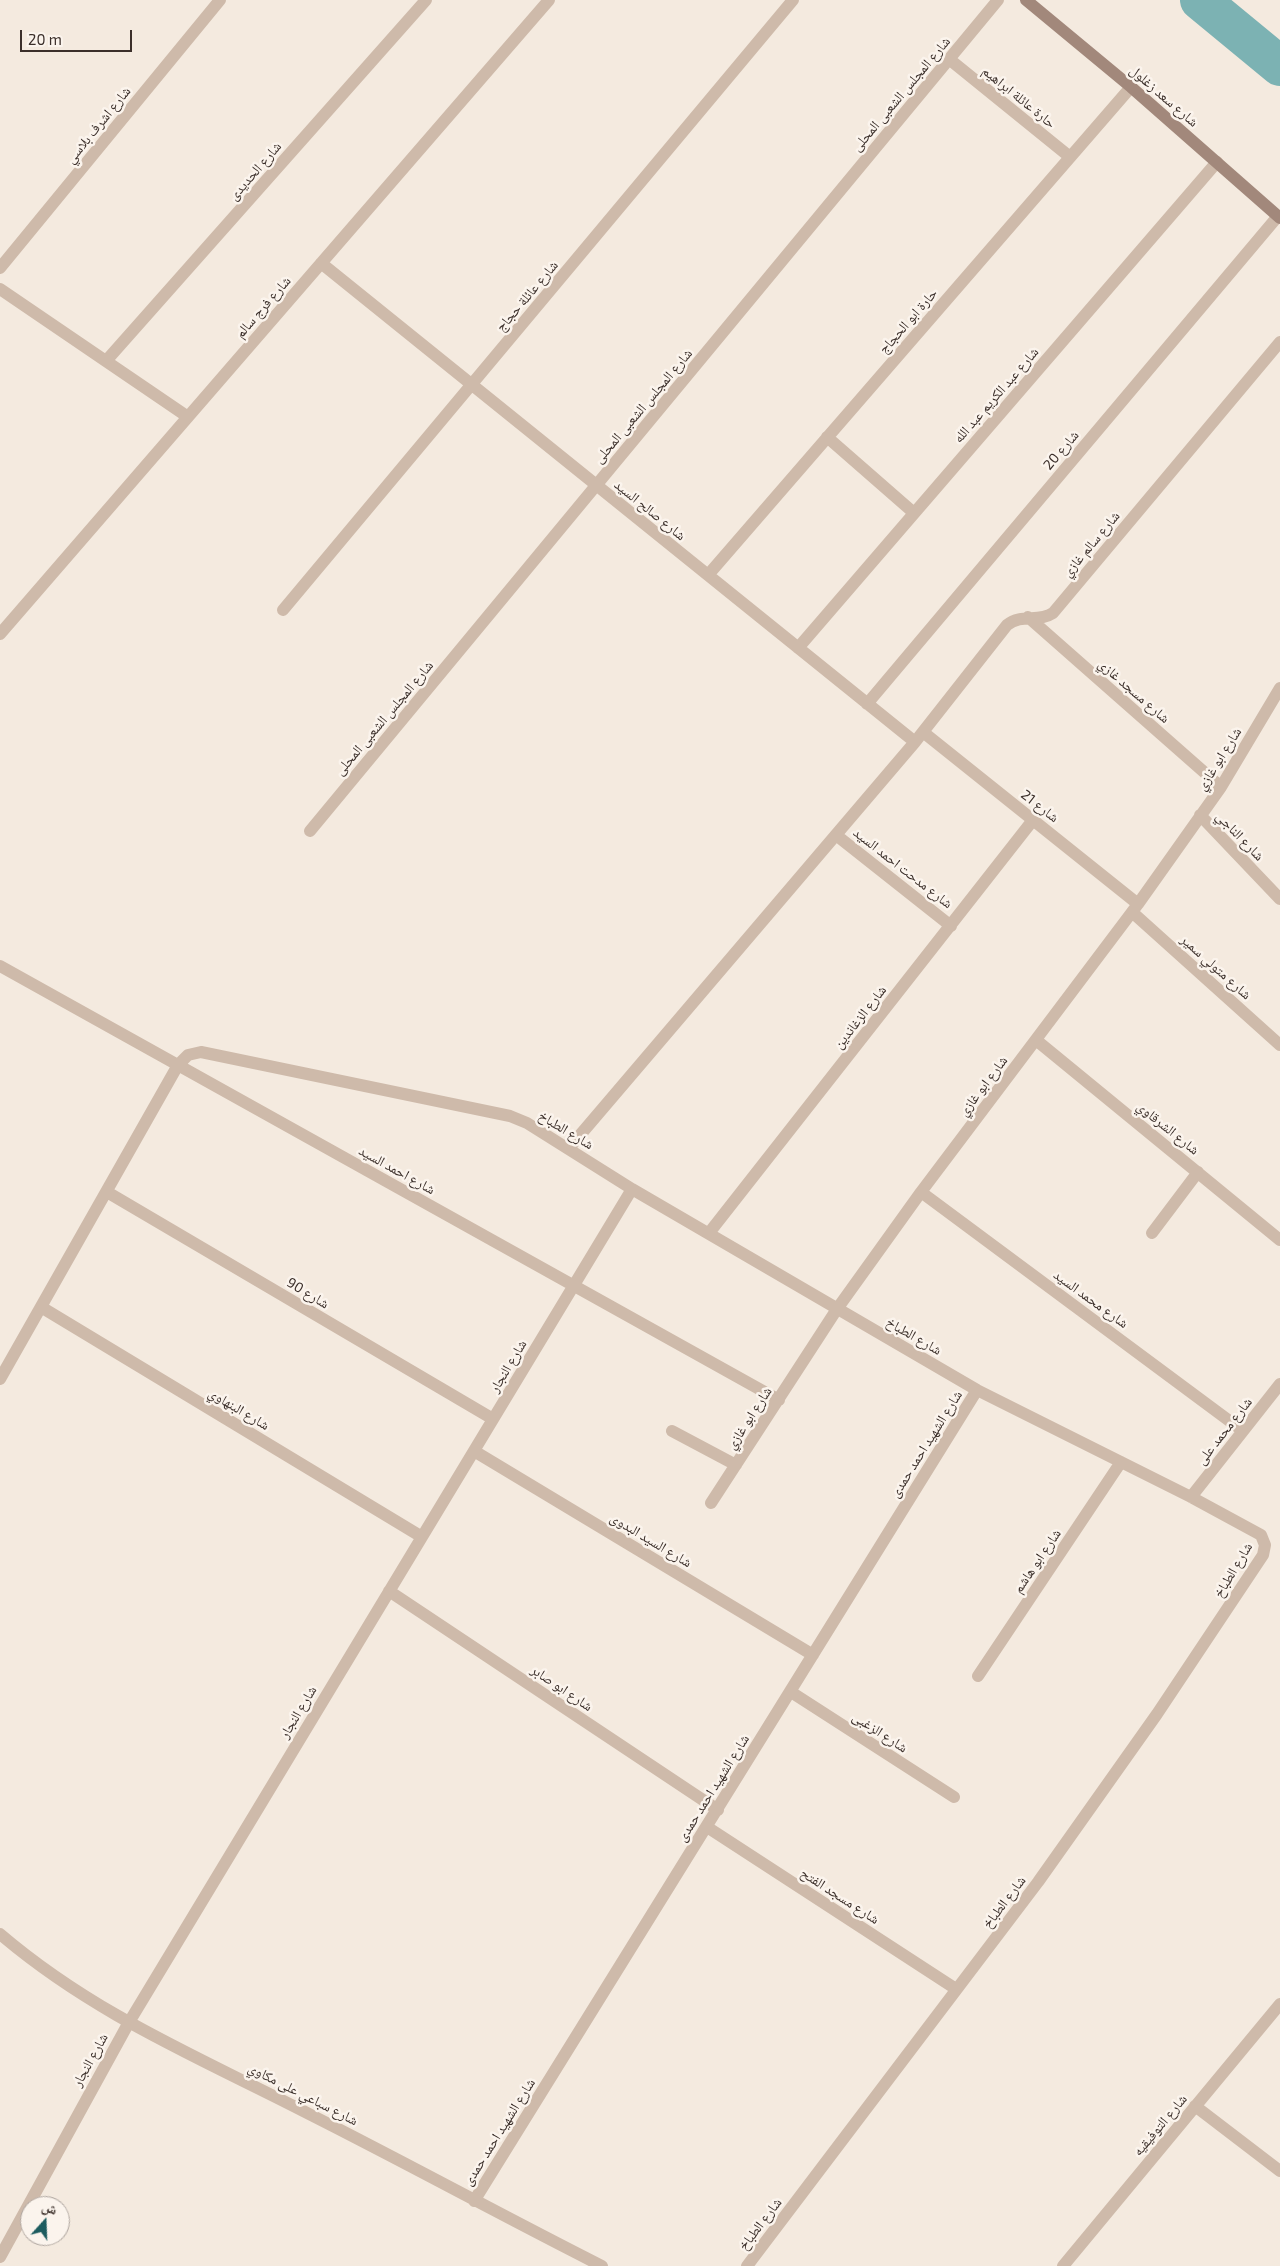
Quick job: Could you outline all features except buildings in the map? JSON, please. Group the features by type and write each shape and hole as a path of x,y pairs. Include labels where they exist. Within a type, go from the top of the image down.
{"main road":[{"name":"شارع سعد زغلول","path":"1026,0 1131,87 1279,217"}],"street":[{"name":"شارع اشرف بلاسي","path":"0,268 220,0"},
{"name":"شارع الحديدى","path":"106,361 426,0"},
{"name":"شارع فرج سالم","path":"0,634 549,0"},
{"name":"شارع عائلة حجاج","path":"284,610 793,0"},
{"name":"شارع المجلس الشعبى المحلى","path":"310,831 998,0"},
{"name":"حارة عائلة ابراهيم","path":"950,59 1070,157"},
{"name":"حارة ابو الحجاج","path":"708,575 1131,87"},
{"name":"شارع عبد الكريم عبد الله","path":"798,648 1217,162"},
{"name":"شارع 20","path":"867,704 1279,217"},
{"name":"شارع صالح السيد","path":"321,263 915,742"},
{"path":"0,290 188,417"},
{"name":"شارع سالم غازي","path":"569,1148 915,742 1007,625 1013,620 1028,617 1042,618 1053,613 1280,342"},
{"path":"827,437 914,513"},
{"name":"شارع مسجد غازي","path":"1028,617 1220,787"},
{"name":"شارع ابو غازي","path":"711,1503 838,1310 921,1192 1135,908 1220,787 1280,688"},
{"name":"شارع 21","path":"923,732 1033,820 1135,908"},
{"name":"شارع الناجي","path":"1200,815 1280,899"},
{"name":"شارع الزغاندين","path":"709,1233 1033,820"},
{"name":"شارع مدحت احمد السيد","path":"836,835 951,926"},
{"name":"شارع متولي سمير","path":"1135,908 1280,1045"},
{"name":"شارع احمد السيد","path":"0,966 779,1400"},
{"name":"شارع الشرقاوي","path":"1036,1040 1280,1240"},
{"name":"شارع الطباخ","path":"178,1065 188,1055 201,1052 510,1116 569,1148 632,1189 977,1390 1191,1497 1257,1532 1264,1540 1264,1555 1157,1714 1038,1882 747,2266"},
{"path":"0,1379 178,1065"},
{"path":"1152,1233 1198,1172"},
{"name":"شارع النجار","path":"0,2257 128,2024 632,1189"},
{"name":"شارع 90","path":"107,1192 493,1419"},
{"name":"شارع محمد السيد","path":"921,1192 1243,1431"},
{"name":"شارع البنهاوي","path":"42,1307 422,1537"},
{"name":"شارع محمد على","path":"1191,1497 1280,1384"},
{"name":"شارع الشهيد احمد حمدى","path":"474,2201 977,1390"},
{"path":"672,1430 736,1465"},
{"name":"شارع السيد البدوى","path":"474,1451 813,1655"},
{"name":"شارع ابو هاشم","path":"978,1676 1121,1462"},
{"name":"شارع ابو صابر","path":"389,1591 718,1810"},
{"name":"شارع الزغبى","path":"790,1692 954,1797"},
{"name":"شارع مسجد الفتح","path":"707,1827 956,1989"},
{"name":"شارع سباعي على مكاوي","path":"0,1934 30,1959 77,1993 128,2024 314,2116 602,2266"},
{"name":"شارع التوفيقيه","path":"1063,2266 1280,2004"},
{"path":"1195,2106 1280,2172"}],"waterway":[{"path":"1200,0 1280,66"}]}
